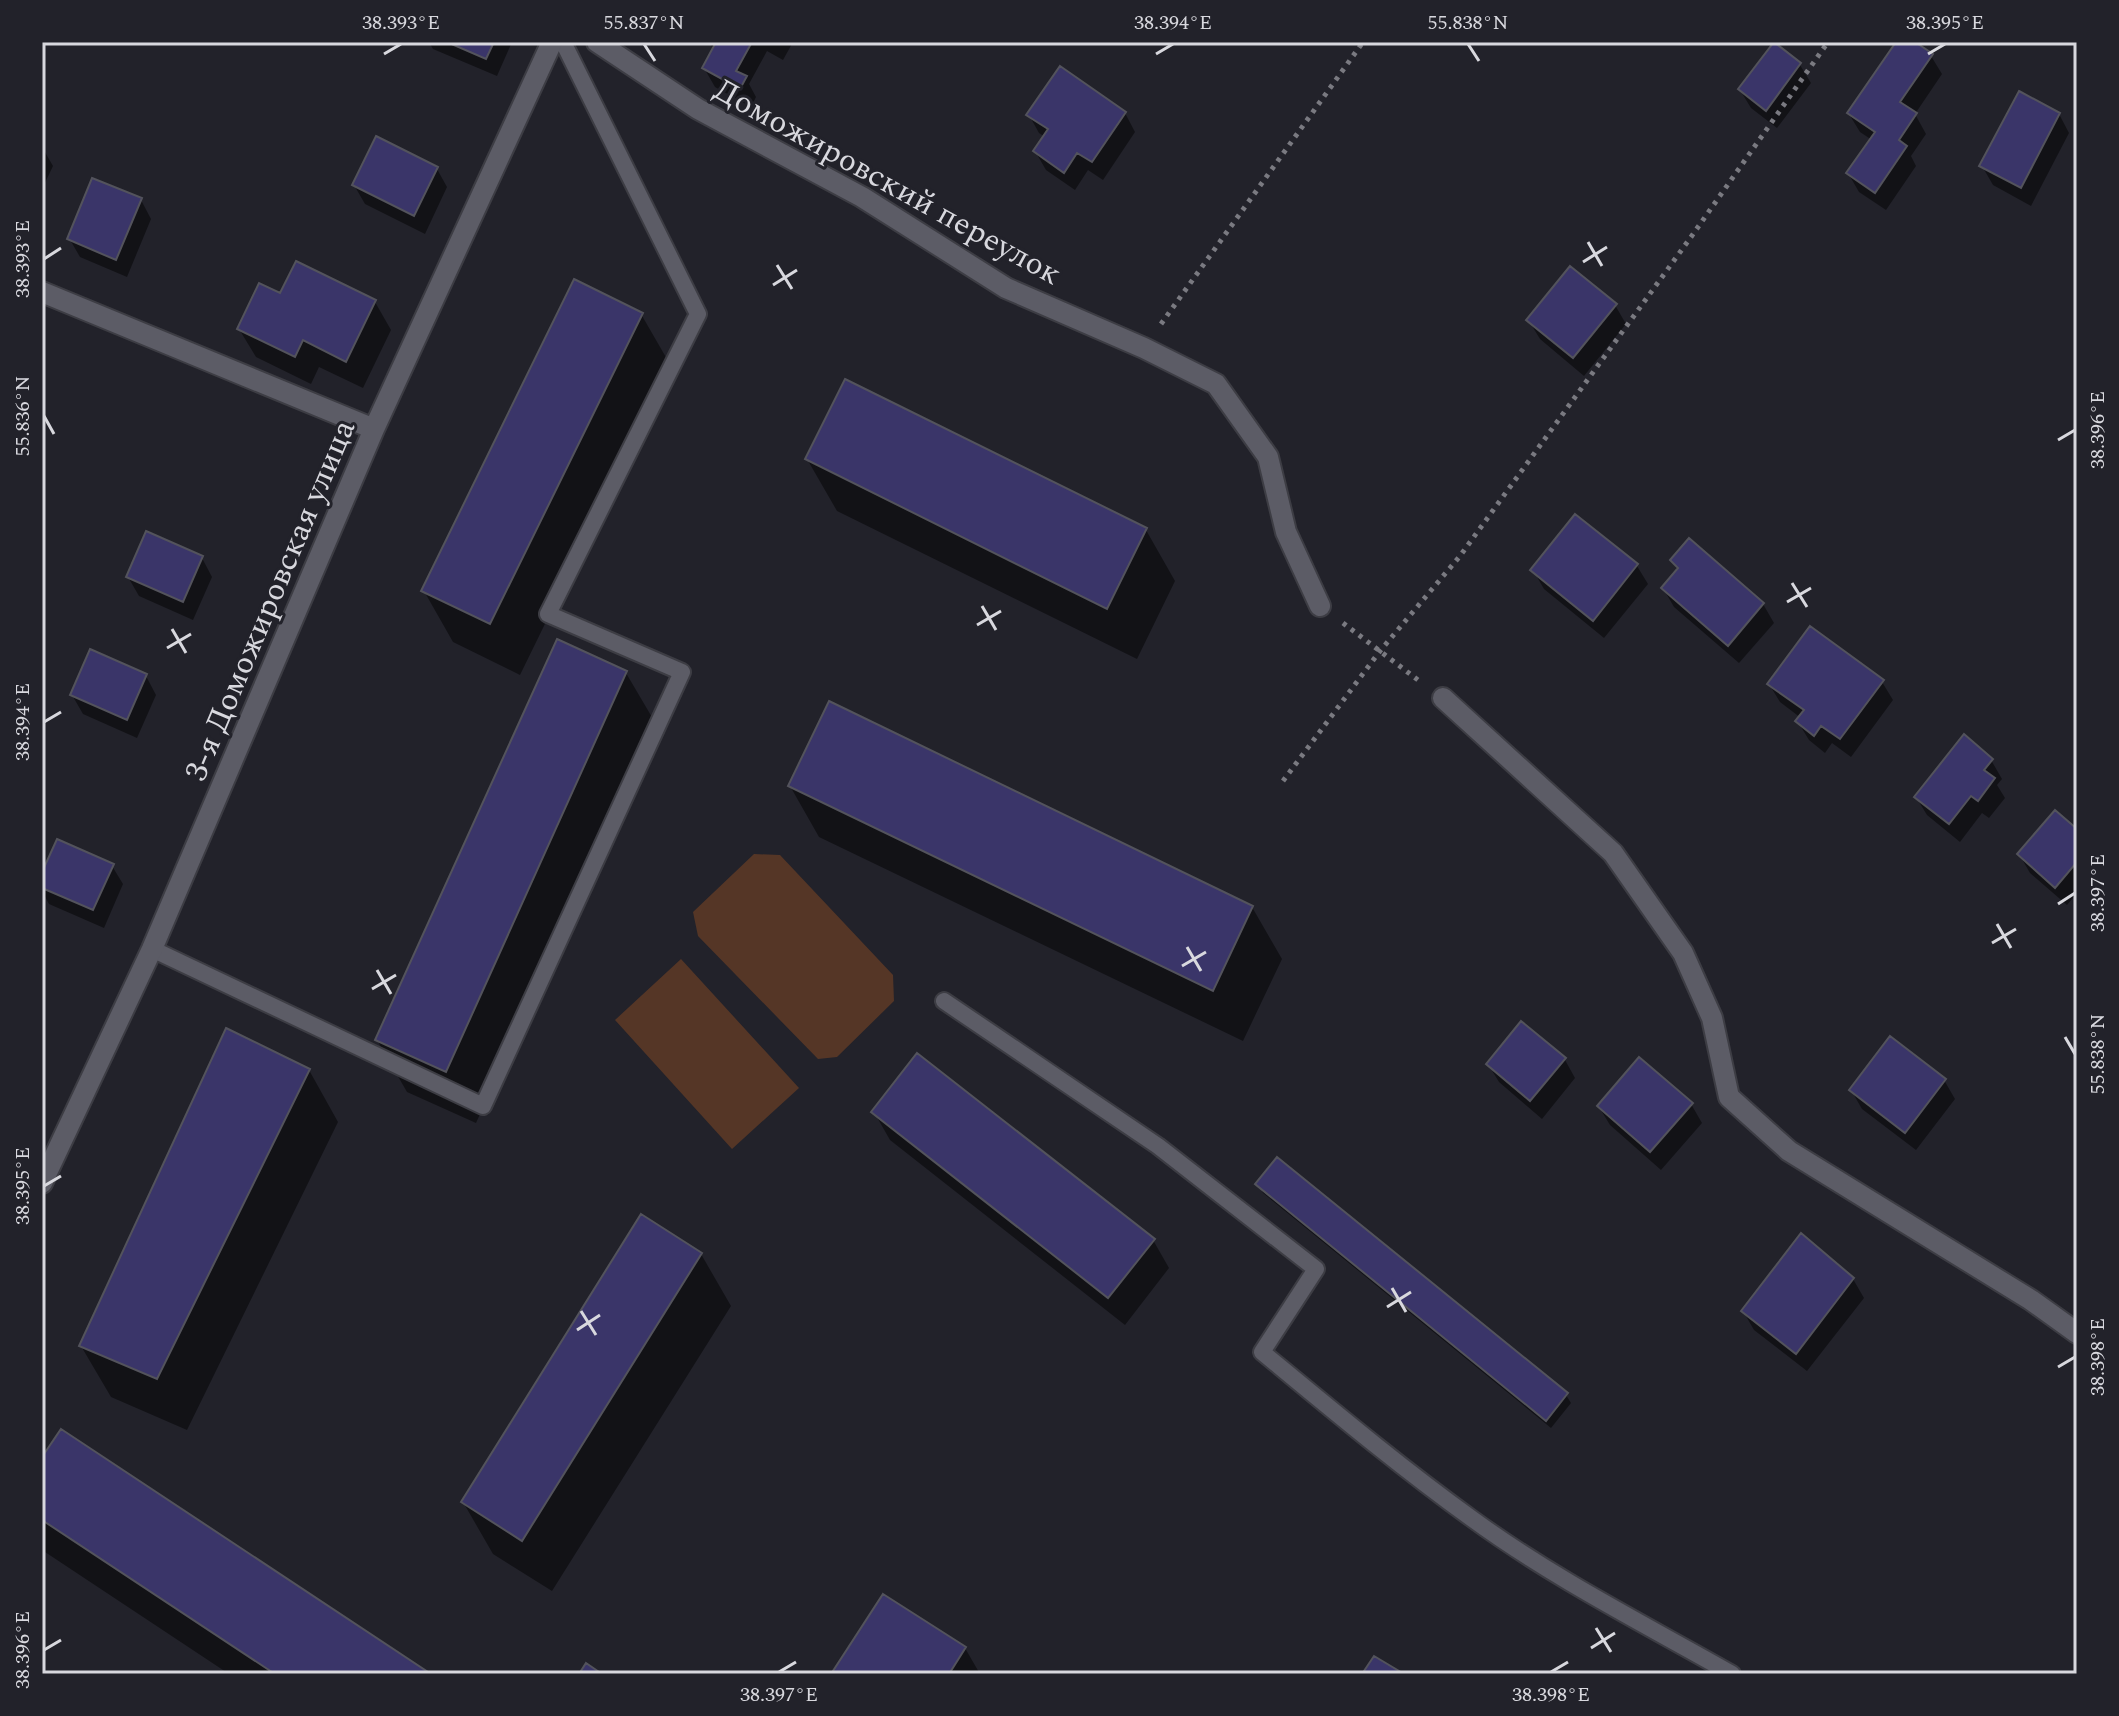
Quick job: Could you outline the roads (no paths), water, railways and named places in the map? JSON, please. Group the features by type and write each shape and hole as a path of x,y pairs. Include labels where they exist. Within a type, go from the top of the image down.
{"street":[{"name":"3-я Доможировская улица","path":"42,1183 152,949 374,429 552,42"},
{"name":"Доможировский переулок","path":"597,42 698,109 862,197 1006,288 1144,348 1216,384 1268,457 1286,532 1320,606"},
{"path":"42,292 374,429"},
{"path":"1443,698 1613,853 1683,953 1712,1018 1729,1097 1789,1151 2031,1300 2077,1333"}],"lane":[{"path":"152,949 483,1106 682,672 548,614 698,314 563,42"},
{"path":"944,1001 1158,1146 1316,1269 1262,1352 1373,1444 1472,1519 1561,1577 1732,1674"}]}
